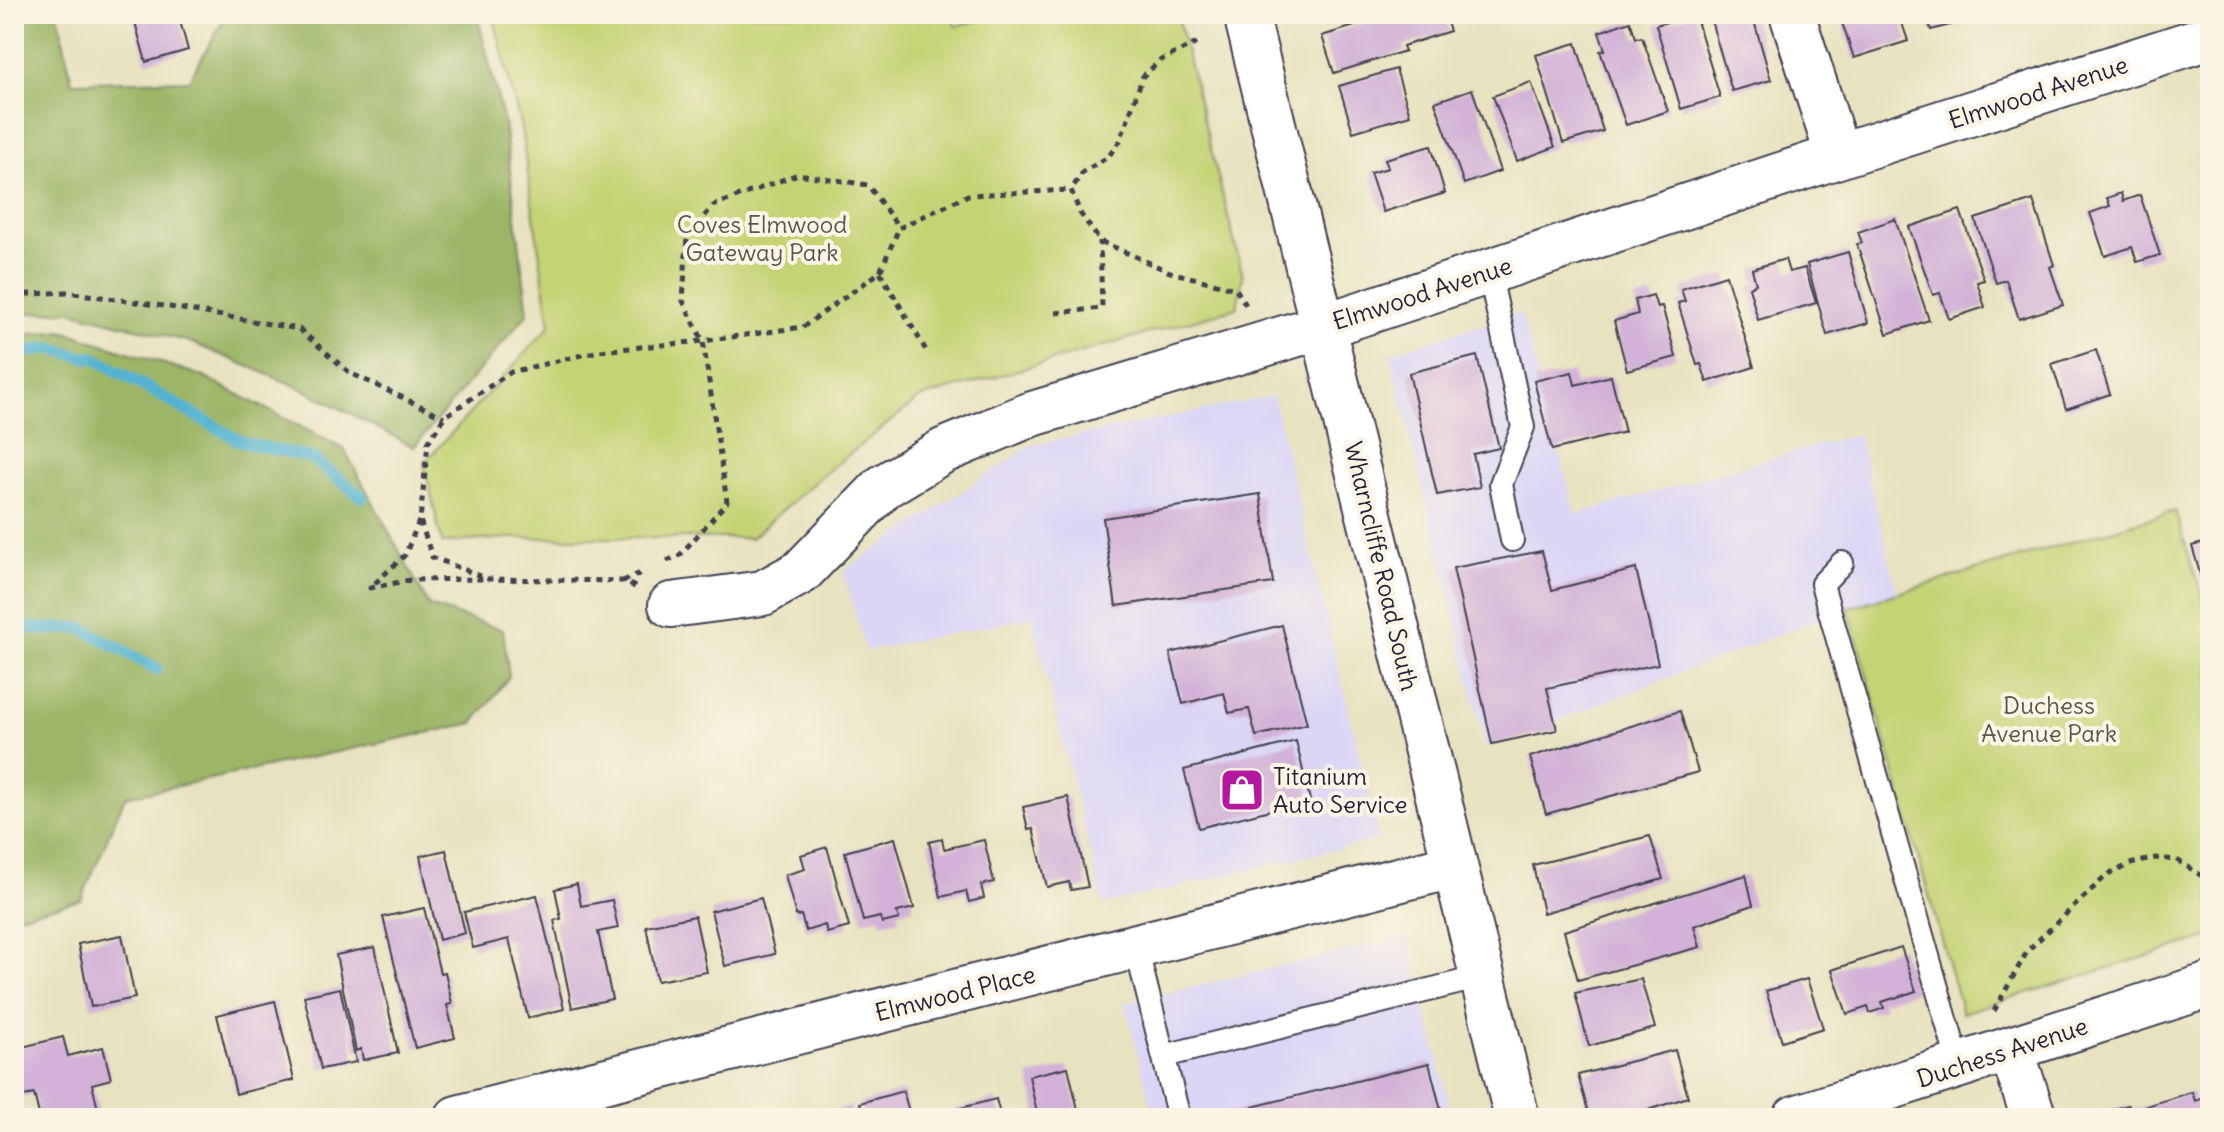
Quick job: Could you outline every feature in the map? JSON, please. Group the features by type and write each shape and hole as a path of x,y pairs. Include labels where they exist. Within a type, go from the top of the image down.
{"street":[{"name":"Wharncliffe Road South","path":"1246,14 1517,1118"},
{"path":"1792,14 1838,156"},
{"name":"Elmwood Avenue","path":"661,587 763,593 801,572 883,487 943,451 1029,415 1324,326 2210,37"},
{"name":"Elmwood Place","path":"457,1118 1453,866"},
{"name":"Duchess Avenue","path":"1795,1118 2210,985"},
{"path":"2011,1049 2034,1118"}],"lane":[{"path":"1489,271 1523,427 1501,484 1512,540"},
{"path":"1842,563 1822,584 1962,1065"},
{"path":"1136,947 1179,1118"},
{"path":"1164,1056 1481,977"}],"path":[{"path":"1071,190 1083,172 1108,157 1120,141 1143,76 1161,60 1197,43"},
{"path":"666,561 680,555 727,502 703,341 683,301 687,237 713,206 798,174 868,185 899,228"},
{"path":"661,587 623,581 488,579 410,580 370,588 405,555 420,520 428,443 444,417 511,372 599,351 803,327 880,272 899,228 968,195 1071,190"},
{"path":"1071,190 1080,213 1100,241 1170,272 1236,289 1270,343"},
{"path":"1056,313 1102,308 1100,241"},
{"path":"880,272 927,352"},
{"path":"14,295 67,292 299,329 350,373 444,417"},
{"path":"420,520 432,557 488,579"},
{"path":"623,581 661,587"},
{"path":"1962,1065 2028,950 2106,876 2130,864 2156,858 2177,860 2210,881"}],"shaded area":[{"path":"1521,313 1576,514 1858,434 1898,594 1848,608 1486,748 1390,353"},
{"path":"1273,396 1380,839 1103,905 1032,617 866,651 843,571 1032,445"},
{"path":"1407,936 1453,1118 1154,1118 1125,1003"}],"green space":[{"path":"14,14 58,14 72,82 189,80 227,14 477,14 504,123 528,313 414,447 305,390 190,342 70,311 14,314"},
{"name":"Coves Elmwood Gateway Park","path":"493,14 952,14 955,26 1007,14 1177,14 1243,276 1237,308 920,398 818,479 751,538 507,538 442,543 424,463 550,326 521,128"},
{"path":"62,331 202,376 344,449 429,606 503,630 509,677 473,723 125,797 81,900 14,917 14,336"},
{"name":"Duchess Avenue Park","path":"2175,511 2210,621 2210,937 1962,1013 1848,608"}],"building":[{"path":"178,14 188,50 146,62 133,15"},
{"path":"1393,14 1444,14 1450,31 1403,46 1405,51 1334,73 1322,36"},
{"path":"1695,14 1720,97 1681,109 1656,25"},
{"path":"1709,14 1752,14 1771,80 1732,91"},
{"path":"1839,14 1899,14 1908,41 1854,58"},
{"path":"1926,14 1963,14 1965,21 1931,30"},
{"path":"1630,21 1636,38 1642,37 1668,111 1626,125 1600,51 1605,50 1599,32"},
{"path":"1576,43 1603,131 1563,143 1536,55"},
{"path":"1396,69 1410,115 1353,132 1339,86"},
{"path":"1531,82 1555,147 1517,161 1493,96"},
{"path":"1472,89 1500,171 1464,184 1435,102"},
{"path":"1431,146 1445,193 1383,212 1370,173 1388,168 1385,159"},
{"path":"2121,193 2123,201 2140,195 2160,255 2137,262 2132,247 2105,256 2090,213 2110,206 2107,198"},
{"path":"2033,200 2063,305 2019,319 2006,280 1996,283 1975,219"},
{"path":"1960,210 1984,280 1977,282 1985,307 1949,319 1940,293 1933,295 1909,227"},
{"path":"1895,219 1929,320 1887,334 1857,244 1862,243 1858,232"},
{"path":"1848,252 1868,323 1827,335 1807,264"},
{"path":"1785,259 1789,272 1805,268 1816,303 1758,320 1749,287 1756,284 1752,269"},
{"path":"1726,275 1754,367 1707,382 1701,364 1697,365 1678,303 1685,301 1681,289"},
{"path":"1653,295 1657,307 1662,306 1676,357 1627,370 1614,321 1638,314 1635,300"},
{"path":"2096,350 2110,394 2066,409 2052,364"},
{"path":"1477,356 1499,448 1473,454 1480,487 1437,495 1409,373"},
{"path":"1572,372 1575,385 1611,376 1625,432 1552,450 1534,381"},
{"path":"1260,494 1273,583 1116,606 1103,518"},
{"path":"2210,541 2210,604 2209,605 2192,546"},
{"path":"1542,551 1552,590 1636,569 1658,664 1547,688 1557,730 1492,744 1453,568"},
{"path":"1282,625 1307,724 1256,736 1249,709 1229,713 1224,693 1183,704 1170,653"},
{"path":"1680,711 1698,772 1546,814 1530,757"},
{"path":"1296,741 1310,800 1199,828 1184,770"},
{"path":"1068,797 1088,887 1071,890 1069,882 1047,887 1033,829 1028,830 1023,807"},
{"path":"1650,836 1663,879 1543,913 1533,865"},
{"path":"895,838 914,908 897,912 899,919 882,923 880,917 863,921 845,852"},
{"path":"942,839 944,849 984,840 994,882 981,885 984,898 969,902 966,891 941,897 929,842"},
{"path":"827,847 849,927 827,933 825,925 806,931 801,915 796,916 785,875 805,869 801,855"},
{"path":"446,850 465,933 439,940 420,856"},
{"path":"1746,875 1753,905 1694,926 1700,947 1578,980 1564,931"},
{"path":"577,884 581,906 612,900 618,928 598,932 612,999 572,1008 554,920 561,919 555,889"},
{"path":"537,895 564,1009 528,1018 509,939 473,948 464,912"},
{"path":"761,898 775,954 725,966 711,911"},
{"path":"424,908 440,973 445,972 452,1004 447,1005 455,1038 415,1048 383,917"},
{"path":"695,916 707,972 657,981 646,926"},
{"path":"122,935 135,998 91,1007 78,944"},
{"path":"375,947 398,1053 363,1060 361,1049 356,1051 336,955"},
{"path":"1901,947 1916,991 1882,1002 1884,1008 1870,1013 1868,1007 1847,1014 1832,970"},
{"path":"1641,979 1655,1028 1589,1046 1575,993"},
{"path":"1807,979 1823,1028 1782,1041 1766,991"},
{"path":"340,988 356,1062 321,1069 304,996"},
{"path":"275,1001 294,1080 236,1094 217,1015"},
{"path":"63,1037 68,1056 103,1047 111,1079 92,1084 100,1118 40,1118 34,1094 14,1098 14,1049"},
{"path":"1675,1050 1688,1097 1624,1118 1590,1118 1578,1075"},
{"path":"1429,1063 1443,1118 1220,1118 1220,1115"},
{"path":"1068,1067 1080,1118 1038,1118 1029,1076"},
{"path":"903,1091 911,1118 864,1118 860,1103"},
{"path":"2192,1092 2195,1101 2210,1096 2210,1118 2099,1118 2098,1114 2128,1105 2130,1111"},
{"path":"996,1099 1001,1118 959,1118 957,1109"},
{"path":"850,1106 854,1118 813,1118 813,1117"}],"waterway":[{"path":"14,354 49,348 93,357 242,442 312,458 362,497"},
{"path":"14,620 34,629 82,628 157,669"}],"place":[{"name":"Titanium Auto Service","path":"1242,790"}]}
